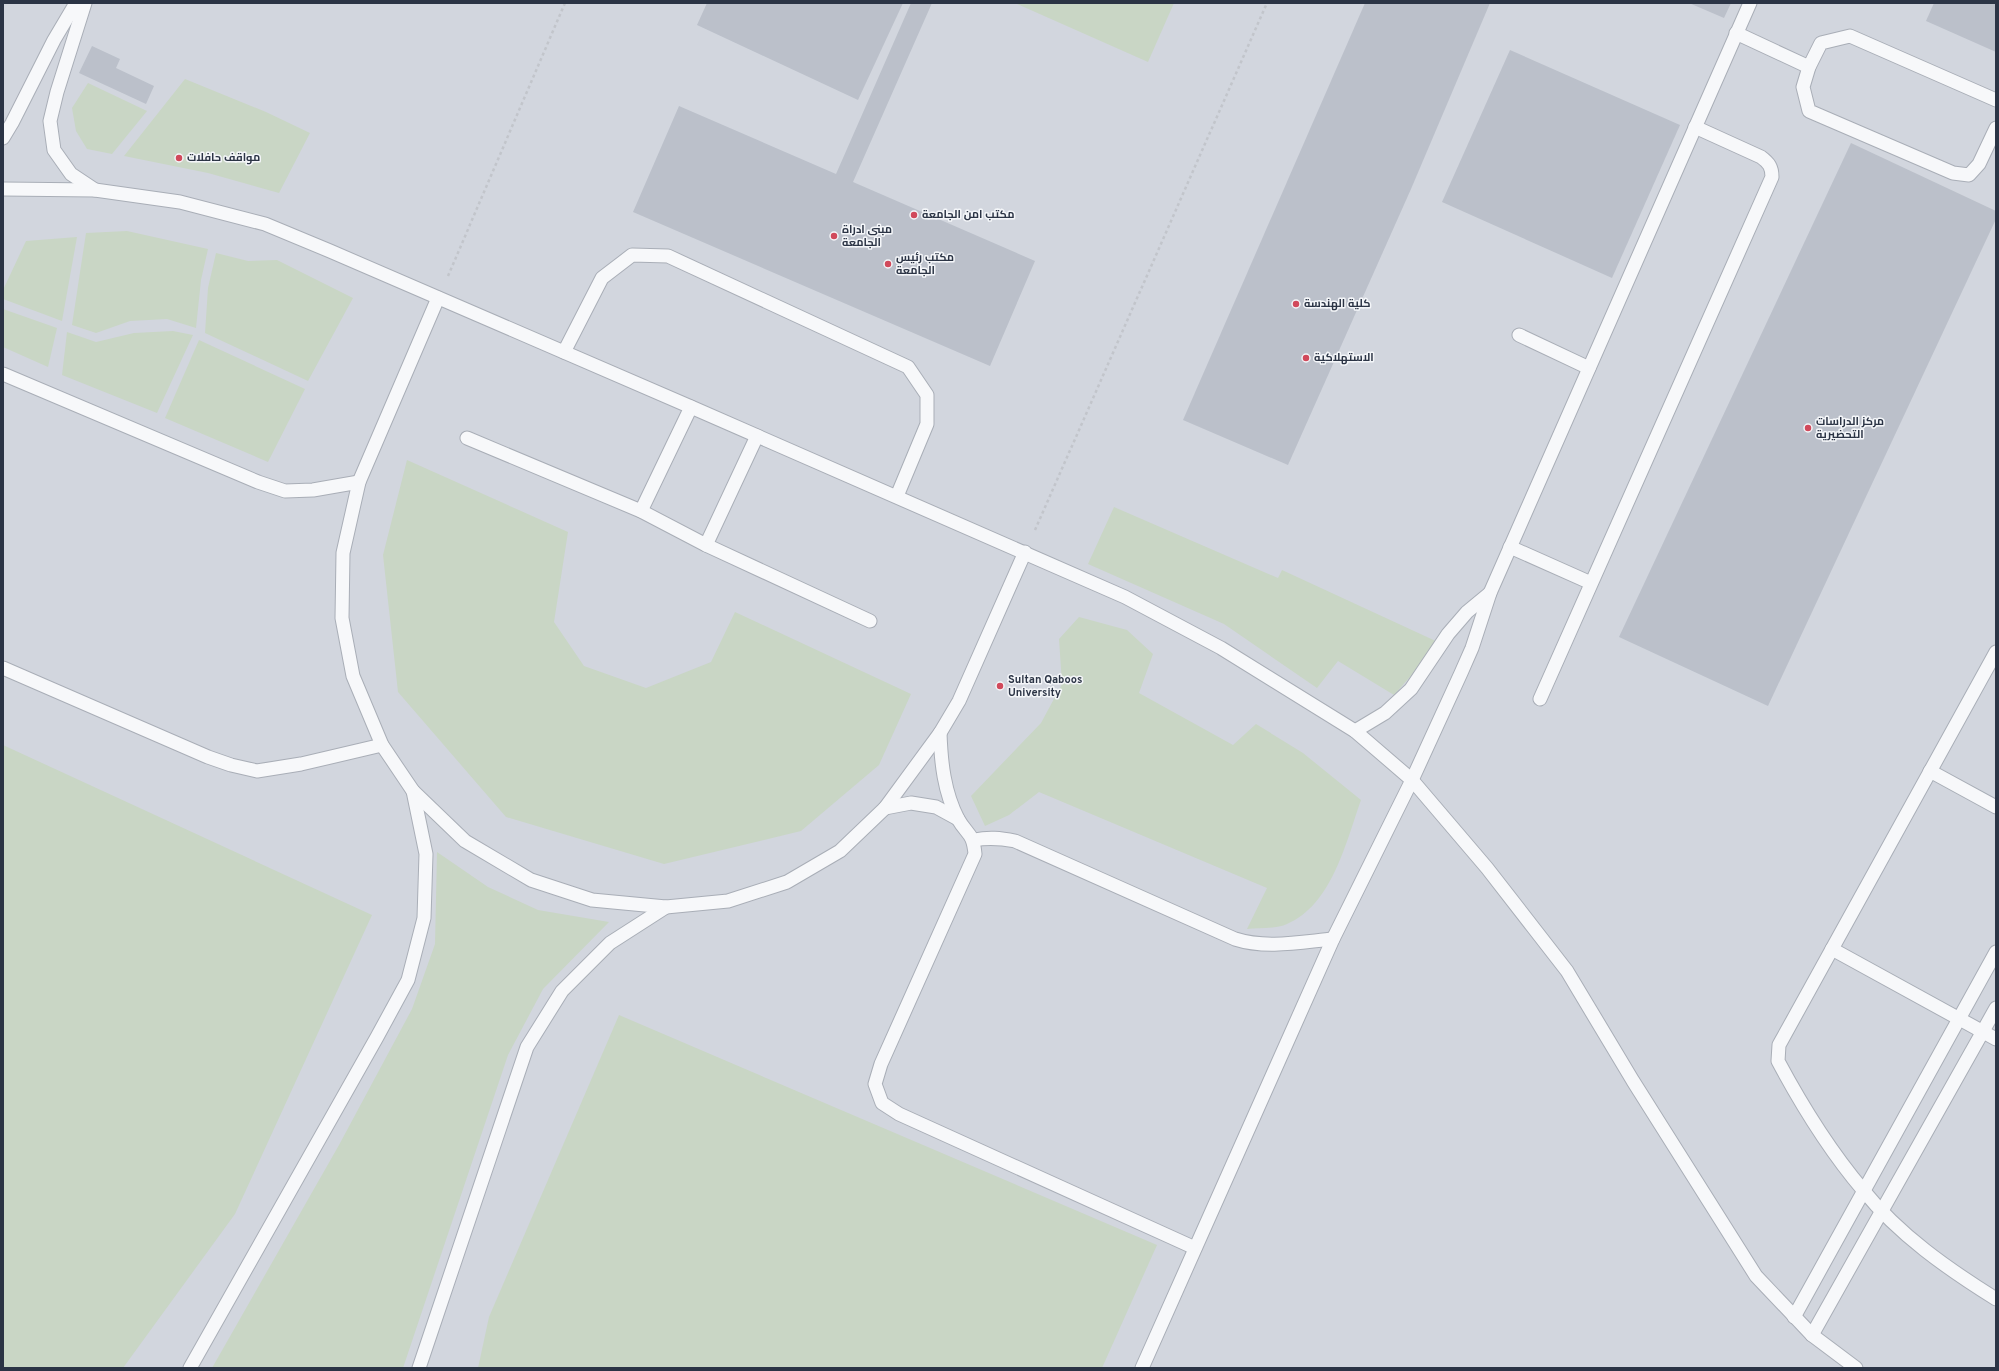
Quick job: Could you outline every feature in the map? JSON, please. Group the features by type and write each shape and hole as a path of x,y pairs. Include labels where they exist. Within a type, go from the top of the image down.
{"lane":[{"path":"3,138 54,40 76,3"},
{"path":"85,3 57,92 50,121 54,150 71,174 95,190"},
{"path":"1142,1368 1333,939 1412,780 1472,648 1490,593 1750,3"},
{"path":"1736,33 1809,67"},
{"path":"1996,100 1850,36 1821,43 1809,67 1803,87 1810,111 1953,173 1970,175 1980,164 1996,128"},
{"path":"1540,699 1772,177 1772,169 1768,162 1761,157 1695,127"},
{"path":"5,192 95,190 180,202 265,224 897,496 1125,597 1221,648 1355,731 1412,780 1487,868 1567,971 1633,1081 1756,1276 1812,1335 1856,1368"},
{"path":"564,352 602,278 632,255 668,256 908,367 927,395 927,424 897,496"},
{"path":"438,298 359,482 343,553 342,618 353,676 382,745 413,791 465,841 531,880 592,900 666,907 728,902 786,882 840,851 885,808 940,733 958,701 1025,552"},
{"path":"1519,335 1589,368"},
{"path":"3,374 244,476 285,491 313,490 359,482"},
{"path":"641,512 691,407"},
{"path":"706,545 757,436"},
{"path":"467,438 641,512 706,545 870,621"},
{"path":"1510,547 1591,583"},
{"path":"1355,731 1385,713 1411,689 1448,634 1467,612 1490,593"},
{"path":"1996,652 1778,1045 1778,1061 1834,1153 1863,1191 1882,1211 1953,1272 1996,1299"},
{"path":"3,668 208,757 231,765 257,771 302,764 382,745"},
{"path":"940,733 941,763 946,784 958,819 974,840 976,854 881,1064 875,1084 882,1103 899,1114 1195,1248"},
{"path":"1930,771 1996,807"},
{"path":"190,1368 408,980 424,918 426,861 426,854 413,791"},
{"path":"885,808 911,803 936,807 958,819"},
{"path":"974,840 994,838 1015,841 1235,940 1246,943 1269,944 1333,939"},
{"path":"419,1368 527,1047 562,991 610,943 666,907"},
{"path":"1832,949 1996,1039"},
{"path":"1794,1317 1996,952"},
{"path":"1812,1335 1996,1008"}],"path":[{"path":"438,298 565,3"},
{"path":"1025,552 1267,3"}],"shaded area":[{"name":"Sultan Qaboos University","path":"3,3 1996,3 1996,1368 3,1368"}],"green space":[{"path":"1015,3 1174,3 1148,62"},
{"path":"185,79 266,112 310,133 279,193 208,173 124,156"},
{"path":"88,83 147,111 112,154 87,149 76,131 72,108"},
{"path":"127,231 208,249 201,280 196,328 167,319 130,321 96,333 72,325 86,233"},
{"path":"77,237 62,321 3,299 3,290 26,241"},
{"path":"216,253 248,261 277,260 353,298 308,381 205,333 208,288"},
{"path":"3,309 57,328 48,367 3,347"},
{"path":"173,331 193,335 157,413 62,375 67,332 96,342 134,333"},
{"path":"199,340 305,389 268,462 165,418"},
{"path":"407,460 568,532 554,622 584,666 646,688 711,662 735,612 911,694 879,765 801,831 664,864 506,817 398,692 383,555"},
{"path":"1114,507 1278,578 1282,570 1440,643 1394,695 1338,661 1317,688 1224,624 1088,564"},
{"path":"1079,617 1127,630 1153,654 1139,693 1233,745 1256,724 1303,753 1361,800 1343,853 1335,871 1315,903 1302,915 1283,926 1247,929 1267,888 1039,792 1009,815 985,826 971,796 1041,723 1062,684 1059,639"},
{"path":"3,745 372,915 235,1214 123,1368 3,1368"},
{"path":"437,852 488,887 538,910 609,922 543,989 508,1055 403,1368 212,1368 339,1145 412,1009 435,944"},
{"path":"619,1015 1157,1245 1102,1368 478,1368 489,1317"}],"building":[{"path":"707,3 903,3 858,100 697,25"},
{"name":"مبنى ادراة الجامعة","path":"911,3 932,3 853,182 1035,261 990,366 633,212 679,106 836,174"},
{"name":"كلية الهندسة","path":"1365,3 1490,3 1411,189 1288,465 1183,420"},
{"path":"1689,3 1731,3 1724,18"},
{"path":"1934,3 1996,3 1996,52 1926,21"},
{"path":"92,46 120,59 116,68 154,86 146,104 79,73"},
{"path":"1510,50 1680,125 1612,278 1442,202"},
{"name":"مركز الدراسات التحضيرية","path":"1851,143 1996,211 1996,219 1768,706 1619,637"}],"place":[{"name":"مواقف حافلات","path":"179,158"},
{"name":"مكتب امن الجامعة","path":"914,215"},
{"name":"مبنى ادراة الجامعة","path":"834,236"},
{"name":"مكتب رئيس الجامعة","path":"888,264"},
{"name":"كلية الهندسة","path":"1296,304"},
{"name":"الاستهلاكية","path":"1306,358"},
{"name":"مركز الدراسات التحضيرية","path":"1808,428"},
{"name":"Sultan Qaboos University","path":"1000,686"}]}
